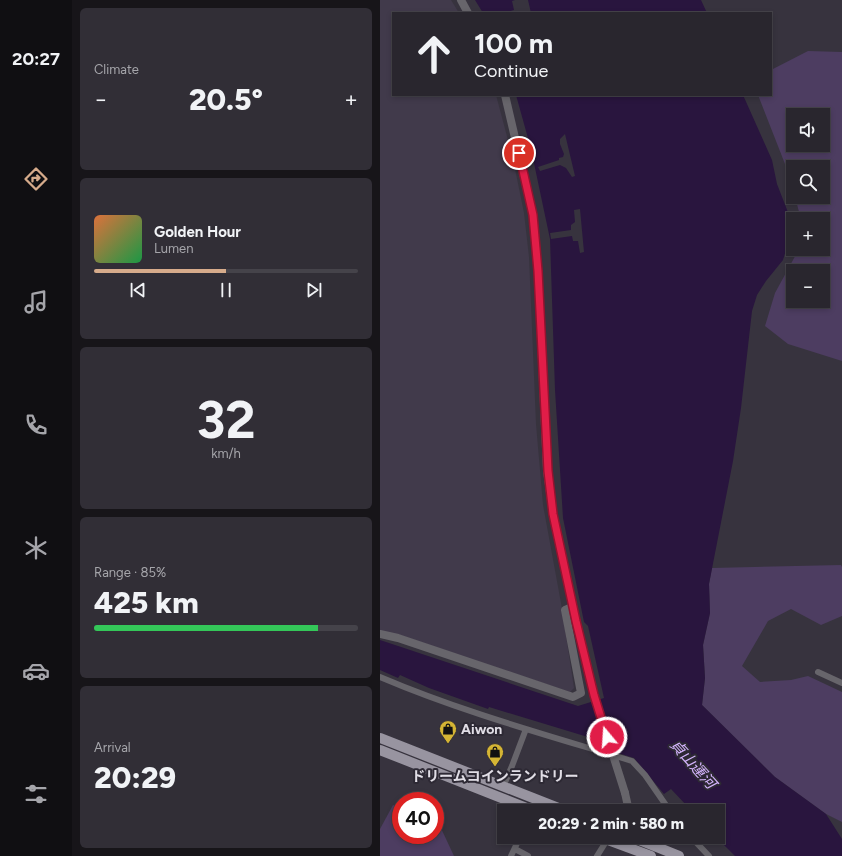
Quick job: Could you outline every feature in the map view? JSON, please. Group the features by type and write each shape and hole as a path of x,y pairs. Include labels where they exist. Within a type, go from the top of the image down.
{"main road":[{"path":"380,738 549,804"},
{"path":"380,750 515,804"},
{"path":"620,844 651,856"},
{"path":"649,844 679,856"}],"street":[{"path":"461,0 467,12"},
{"path":"505,96 533,215 538,271 548,471 553,514 572,607 594,695 627,804"},
{"path":"380,634 398,638 573,698 580,693 565,610 572,607"},
{"path":"818,672 842,683"},
{"path":"380,677 420,694 472,712 632,761 665,804"},
{"path":"503,787 526,729"},
{"path":"535,804 537,799"},
{"path":"511,856 517,844"},
{"path":"597,856 602,844"},
{"path":"634,844 639,851"},
{"path":"698,844 709,856"},
{"path":"515,849 528,856"}],"shaded area":[{"path":"380,0 451,0 458,12 392,12 392,96 496,96 513,159 524,213 529,257 536,424 543,505 561,603 574,688 570,692 400,635 380,631"},
{"path":"808,51 842,52 842,361 788,344 765,326 775,293 786,273 786,308 830,308 830,264 791,264 795,256 830,256 830,212 799,212 797,204 830,204 830,160 786,160 786,167 758,96 772,96 772,69"},
{"path":"841,565 842,616 821,625 791,609 768,621 742,666 760,682 791,680 808,676 842,692 842,822 826,814 775,777 702,705 705,678 703,645 710,613 709,584 712,568"},
{"path":"392,807 392,844 444,844 444,835 454,856 380,856 380,829"}],"water":[{"path":"475,0 701,0 707,12 482,12"},
{"name":"貞山運河","path":"516,96 743,96 772,160 777,184 788,212 786,212 786,250 783,260 757,295 752,311 741,408 733,461 709,584 710,613 703,645 705,678 702,705 775,777 826,814 842,839 842,856 735,856 723,844 725,844 725,804 685,804 671,789 664,794 634,758 599,747 601,741 489,707 488,709 429,688 400,675 398,678 380,670 380,640 578,706 604,698 588,626 584,622 563,518 555,390 550,239 531,149"}],"pier":[{"path":"528,0 531,12 507,12 514,10 512,1"},
{"path":"565,134 575,176 572,177 566,168 560,165 540,171 538,167 559,160 559,158 563,157 564,154 560,144 560,139"},
{"path":"580,209 584,252 580,253 578,241 573,241 572,236 551,239 550,233 571,230 571,225 575,222 574,210"}],"place":[{"name":"Aiwon","path":"448,744"},
{"name":"ドリームコインランドリー","path":"495,767"}],"route":[{"path":"519,153 533,215 538,271 548,471 553,514 570,590 572,607 594,695 607,737"}]}
